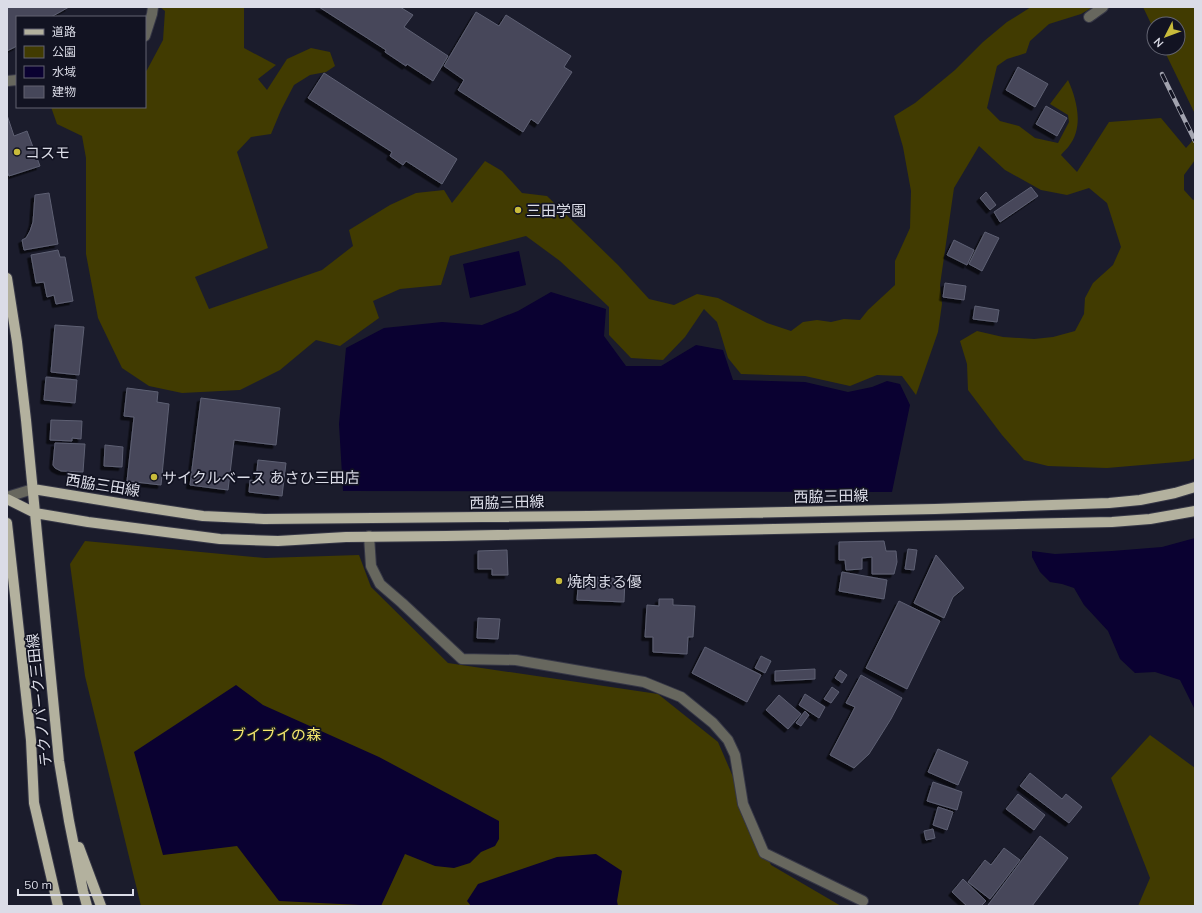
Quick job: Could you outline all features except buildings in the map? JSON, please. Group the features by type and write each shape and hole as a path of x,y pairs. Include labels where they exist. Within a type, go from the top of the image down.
{"main road":[{"path":"7,278 17,342 33,489"},
{"name":"西脇三田線","path":"33,489 203,516 264,520 597,516 935,509 1101,503 1140,500 1175,493 1195,487"},
{"name":"テクノパーク三田線","path":"33,489 59,761 69,821 87,906"},
{"name":"西脇三田線","path":"7,498 35,513 88,522 220,539 278,541 369,536 446,536 1112,522 1150,519 1195,512"},
{"name":"テクノパーク三田線","path":"7,523 31,740 34,803 58,906"},
{"path":"69,821 101,906"}],"street":[{"path":"146,33 153,7"},
{"path":"1089,17 1103,7"},
{"path":"7,498 33,489"},
{"path":"369,536 371,566 380,584 462,659 516,660 644,682 682,698 713,723 728,740 735,755 743,804 764,853 863,901"}],"green space":[{"path":"160,7 244,7 244,48 276,65 258,79 267,90 287,59 311,48 330,52 335,66 326,72 310,75 294,85 271,134 251,137 237,152 268,248 195,277 209,309 322,270 353,246 349,230 390,205 416,193 444,190 452,203 485,161 502,171 522,193 547,196 618,265 649,299 674,305 697,294 718,298 767,323 791,331 803,322 817,320 831,322 844,319 860,320 868,310 895,285 895,261 910,228 911,191 903,147 894,116 915,103 955,70 983,42 1007,22 1031,7 1093,7 1081,14 1049,24 1030,41 1026,53 1007,59 997,66 987,108 1000,121 1019,126 1035,138 1058,143 1069,122 1068,115 1050,104 1068,80 1074,96 1078,113 1078,122 1074,139 1061,155 1077,172 1109,122 1161,118 1186,148 1195,138 1195,160 1184,175 1184,190 1193,200 1195,199 1195,458 1189,461 1107,468 1048,466 1024,460 1002,435 968,390 967,364 960,341 977,331 1003,337 1034,339 1053,337 1075,331 1084,314 1085,298 1093,283 1113,265 1121,247 1107,203 1089,188 1067,195 1041,190 1005,170 979,146 954,188 940,285 942,304 938,332 916,395 902,376 877,375 850,386 805,376 741,374 728,358 717,322 704,309 685,337 663,360 631,358 609,335 609,307 560,261 526,236 450,256 441,285 400,289 373,301 379,318 340,346 316,340 280,370 240,390 182,393 149,386 122,368 98,318 86,254 86,158 82,136 57,124 51,108 146,108 146,71 163,40 165,11"},
{"path":"1143,7 1195,7 1195,114 1167,56 1186,56 1186,16 1147,16"},
{"name":"ブイブイの森","path":"85,541 265,558 359,555 371,587 448,663 658,694 718,742 771,865 841,906 141,906 85,676 70,564"},
{"path":"1150,735 1195,768 1195,906 1138,906 1150,878 1111,778"}],"water":[{"path":"519,251 526,285 470,298 463,264"},
{"path":"551,292 606,309 604,336 626,366 661,366 696,345 723,350 733,380 805,382 848,392 872,387 887,381 900,384 910,405 892,492 343,491 339,424 346,348 384,328 442,322 482,325 518,311"},
{"path":"1195,538 1195,710 1180,680 1155,672 1135,673 1120,659 1108,631 1084,605 1074,588 1050,582 1040,572 1032,557 1032,551 1055,554 1112,551 1162,547"},
{"path":"236,685 263,705 379,757 499,821 499,839 495,846 481,852 470,863 454,868 435,866 405,854 381,906 279,901 237,846 163,855 134,752"},
{"path":"596,854 622,871 617,901 618,906 471,906 467,901 478,884 557,857"}],"railway":[{"path":"1162,74 1195,141"}],"place":[{"name":"コスモ","path":"17,152"},
{"name":"三田学園","path":"518,210"},
{"name":"サイクルベース あさひ三田店","path":"154,477"},
{"name":"焼肉まる優","path":"559,581"}]}
